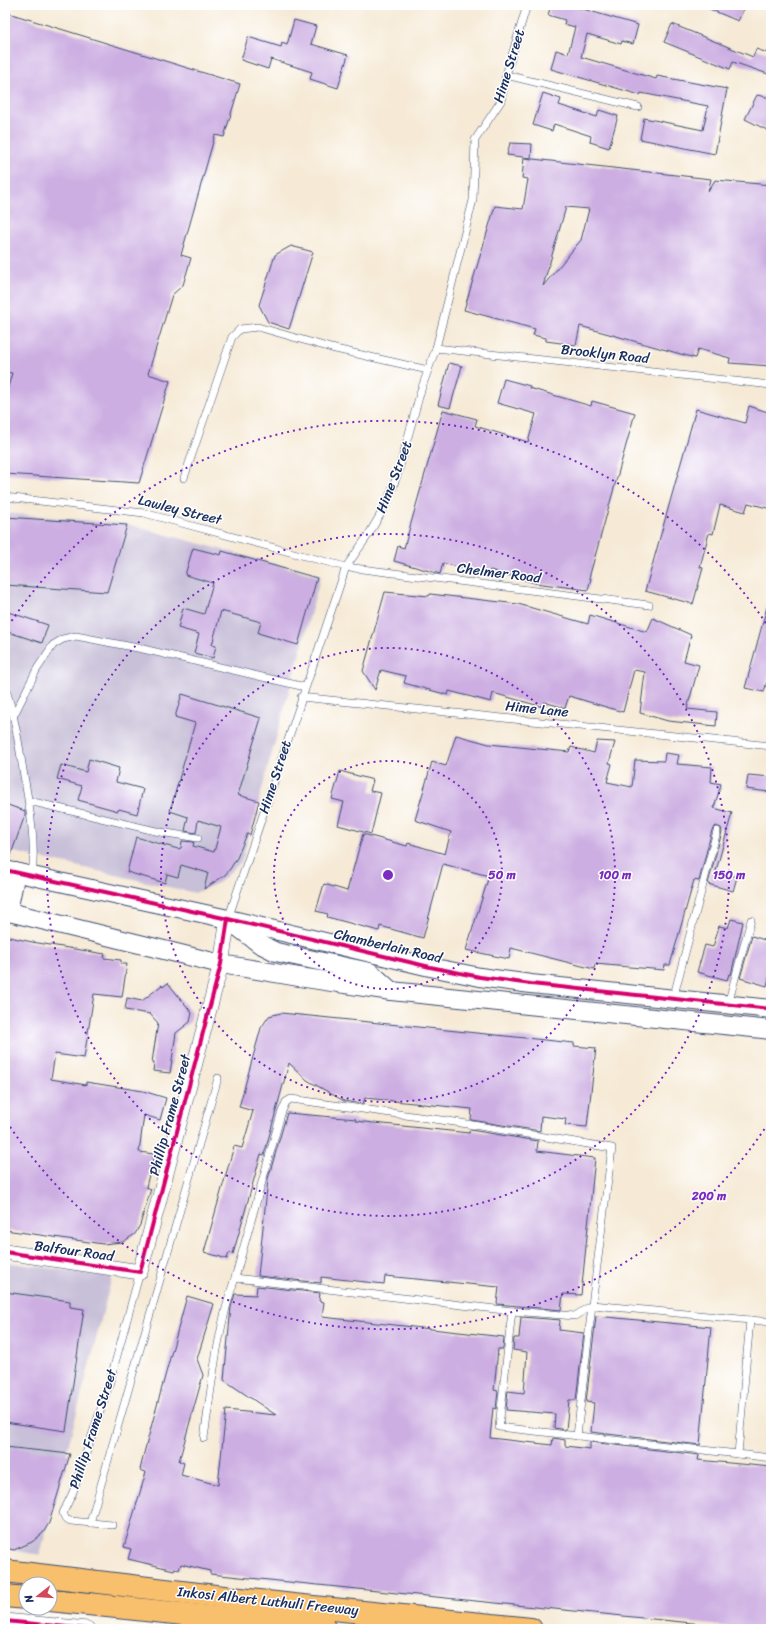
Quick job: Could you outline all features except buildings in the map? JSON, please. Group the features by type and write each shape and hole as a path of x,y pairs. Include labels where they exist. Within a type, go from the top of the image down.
{"highway":[{"name":"Inkosi Albert Luthuli Freeway","path":"5,1571 293,1605 531,1629"},
{"path":"5,1596 18,1597"},
{"name":"Inkosi Albert Luthuli Freeway","path":"58,1601 325,1629"}],"street":[{"name":"Chamberlain Road","path":"18,873 228,919 430,967 480,977 531,984 771,1009"},
{"path":"18,873 7,911 221,964 391,991 771,1030"},
{"name":"Hime Street","path":"221,964 228,919"},
{"path":"228,919 260,944 276,952 370,972 391,991"},
{"name":"Phillip Frame Street","path":"140,1272 221,964"},
{"path":"428,994 430,967"},
{"name":"Balfour Road","path":"5,1252 140,1272"},
{"path":"5,1621 41,1627 87,1629"}],"lane":[{"name":"Hime Street","path":"228,919 301,697 331,616 346,567 369,534 387,503 409,441 428,370 436,348 473,200 474,140 501,101 506,75 526,5"},
{"path":"506,75 638,107"},
{"path":"184,478 232,337 240,329 258,327 331,348 428,370"},
{"name":"Brooklyn Road","path":"436,348 771,385"},
{"name":"Lawley Street","path":"5,497 144,513 346,567"},
{"name":"Chelmer Road","path":"346,567 649,605"},
{"path":"14,715 37,669 53,645 63,639 76,636 143,649 305,686"},
{"path":"5,687 14,715 29,801 33,847 18,873"},
{"name":"Hime Lane","path":"301,697 771,746"},
{"path":"29,801 160,832 198,838"},
{"path":"672,999 717,832"},
{"path":"728,1004 751,920"},
{"path":"112,1524 90,1523 218,1078"},
{"path":"204,1438 219,1336 225,1306 235,1278 280,1114 286,1102 291,1100 455,1122 612,1148 577,1436"},
{"name":"Phillip Frame Street","path":"90,1523 66,1520 63,1510 73,1492 109,1385 140,1272"},
{"path":"235,1278 512,1311 575,1316 592,1305 771,1322"},
{"path":"512,1311 499,1427 771,1458"},
{"path":"738,1454 750,1320"}],"shaded area":[{"path":"5,513 126,524 321,576 242,861 220,882 195,893 5,850"},
{"path":"5,1262 112,1277 40,1555 5,1549"}],"cycle path":[{"path":"5,870 228,919 430,967 480,977 531,984 771,1009"},
{"path":"5,1252 140,1272 221,964 228,919"},
{"path":"5,1621 87,1629"}]}
